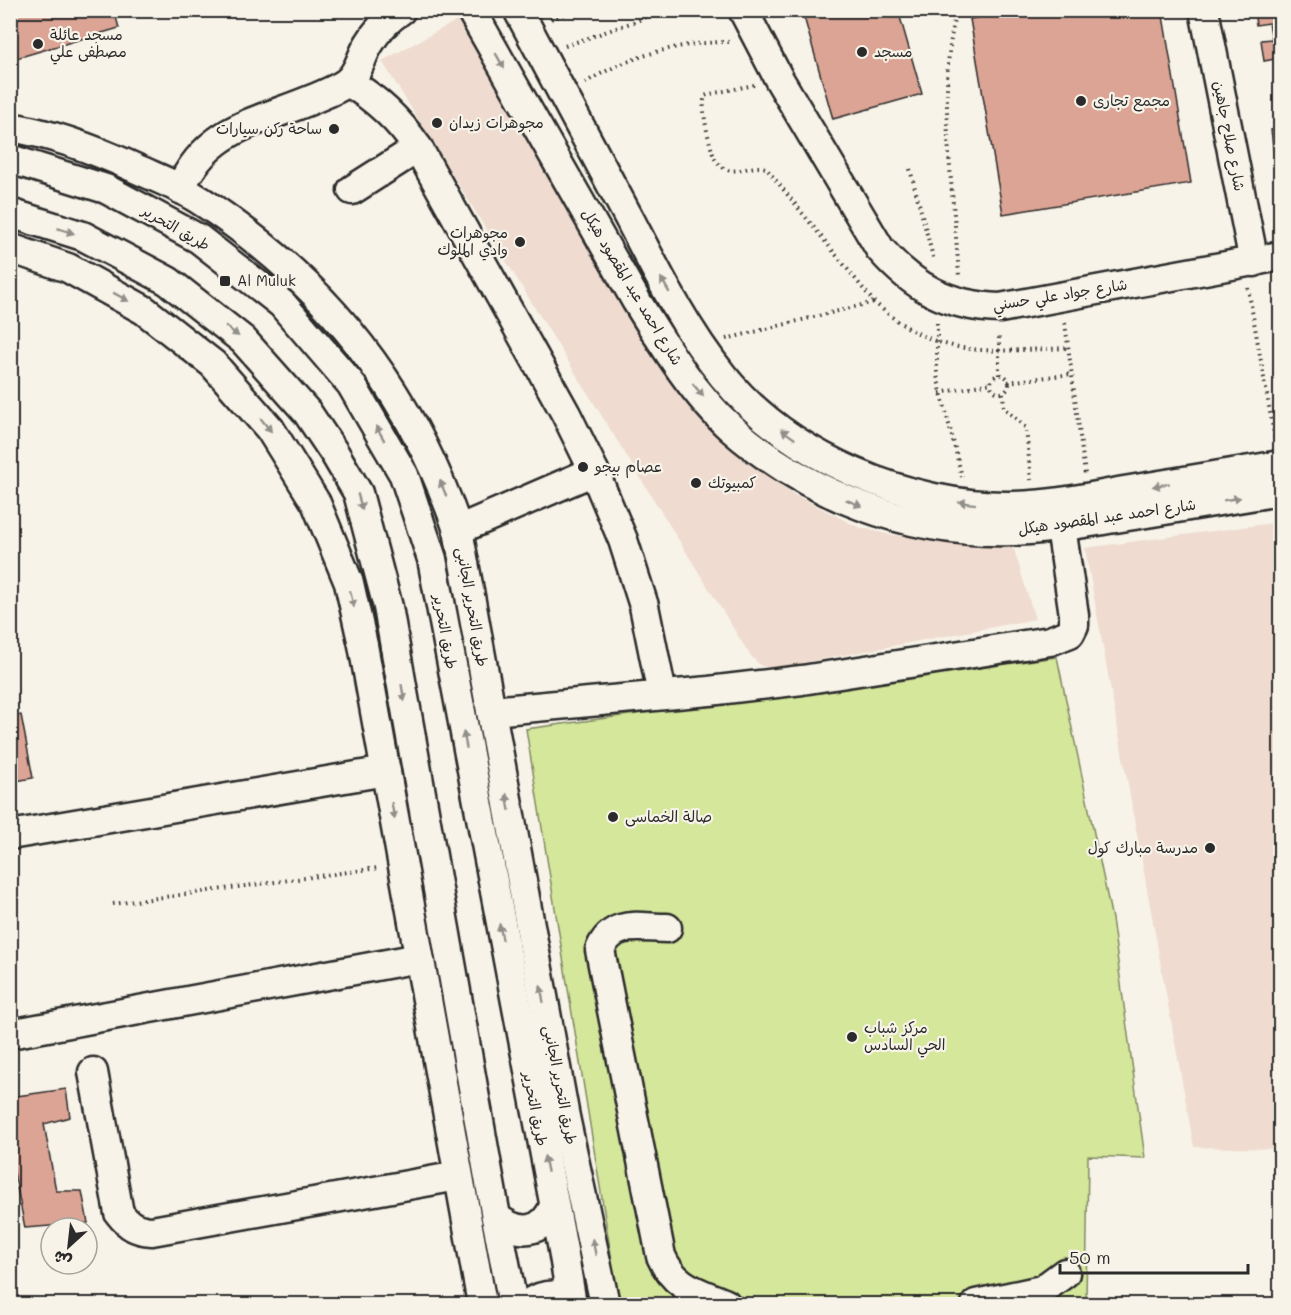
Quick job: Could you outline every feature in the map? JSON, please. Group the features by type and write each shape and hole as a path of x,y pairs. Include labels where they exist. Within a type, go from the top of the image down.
{"street":[{"path":"180,189 188,171 200,155 231,131 321,96 348,82 359,67 368,45 390,18 401,10"},
{"name":"شارع احمد عبد المقصود هيكل","path":"471,10 648,320 695,388 730,428 771,459 814,486 861,506 909,521 959,529 1010,531 1061,527 1280,474"},
{"name":"شارع احمد عبد المقصود هيكل","path":"518,10 664,284 701,345 724,377 751,405 789,436 831,461 875,481 921,496 969,504 1034,505 1280,474"},
{"name":"شارع جواد علي حسني","path":"743,10 779,79 880,249 896,268 915,283 947,299 1000,308 1260,260"},
{"name":"شارع صلاح جاهين","path":"1204,10 1260,260"},
{"path":"348,82 366,92 387,111 407,132 418,148 566,414 594,471 623,540 644,606 662,694"},
{"name":"طريق التحرير الجانبى","path":"10,127 28,130 105,154 180,189 236,225 280,260 347,327 376,365 425,446 444,489 458,530 565,1117 605,1305"},
{"path":"352,190 418,148"},
{"path":"23,164 105,154"},
{"name":"طريق التحرير","path":"23,164 106,189 200,239 282,304 351,384 404,474 432,559 572,1302"},
{"path":"10,213 83,236 168,281 243,340 307,412 335,453 358,494 388,607 513,1305"},
{"path":"10,248 68,268 144,310 213,364 270,429 316,503 349,583 363,645 482,1305"},
{"path":"730,428 751,405"},
{"path":"458,530 594,471"},
{"path":"491,711 802,680 1050,641 1070,633 1074,625 1061,527"},
{"path":"363,645 388,607"},
{"path":"451,667 476,632"},
{"path":"10,835 386,771"},
{"path":"667,928 619,928 611,932 604,940 600,950 661,1256 677,1281 726,1305"},
{"path":"10,1034 419,958"},
{"path":"93,1072 119,1213 127,1224 139,1230 152,1231 458,1176"},
{"path":"496,1216 512,1228 530,1229 545,1221 554,1206"},
{"path":"976,1305 1042,1290 1065,1273"},
{"path":"528,1305 536,1299 553,1295 563,1296 572,1302"}],"path":[{"path":"541,54 667,10"},
{"path":"956,10 948,76 947,299 936,359 940,393 969,504"},
{"path":"564,97 601,74 655,53 690,45 724,42 759,43"},
{"path":"732,171 725,169 715,158 703,101 710,94 779,79"},
{"path":"910,169 947,299"},
{"path":"1260,260 1280,474"},
{"path":"1062,296 1088,498"},
{"path":"701,345 874,302"},
{"path":"999,375 1000,308"},
{"path":"1008,382 1072,374"},
{"path":"1003,393 994,392 991,383 993,378 999,375 1005,377 1008,382 1008,388 1003,393 1004,408 1026,428 1034,505"},
{"path":"940,393 991,383"},
{"path":"113,904 402,865"}],"shaded area":[{"path":"458,20 616,289 724,440 791,493 858,527 891,535 1012,543 1035,619 775,668 761,666 750,655 382,61"},
{"name":"مدرسة مبارك كول","path":"1280,522 1280,1149 1194,1147 1085,548"}],"green space":[{"name":"مركز شباب الحي السادس","path":"1057,657 1112,919 1145,1158 1088,1156 1086,1304 619,1304 526,729"}],"building":[{"name":"مسجد عائلة مصطفى علي","path":"10,10 114,10 119,28 10,60"},
{"name":"مسجد","path":"802,10 898,10 922,94 833,119"},
{"name":"مجمع تجارى","path":"1022,10 1162,10 1191,183 1003,214 970,19"},
{"path":"1254,10 1280,10 1280,58 1264,61 1261,40 1272,39 1269,23 1256,25"},
{"path":"1280,129 1280,153 1274,154 1271,130"},
{"path":"21,715 33,778 10,782 10,717"},
{"path":"66,1089 70,1117 44,1124 56,1191 82,1191 87,1216 39,1216 39,1227 25,1228 10,1152 10,1097"}],"place":[{"name":"مسجد عائلة مصطفى علي","path":"38,44"},
{"name":"مسجد","path":"862,52"},
{"name":"مجمع تجارى","path":"1081,101"},
{"name":"مجوهرات زيدان","path":"437,123"},
{"name":"ساحة ركن سيارات","path":"334,129"},
{"name":"مجوهرات وادي الملوك","path":"520,242"},
{"name":"Al Muluk","path":"225,281"},
{"name":"عصام بيجو","path":"583,467"},
{"name":"كمبيوتك","path":"696,483"},
{"name":"صالة الخماسى","path":"613,817"},
{"name":"مدرسة مبارك كول","path":"1210,848"},
{"name":"مركز شباب الحي السادس","path":"852,1037"}]}
